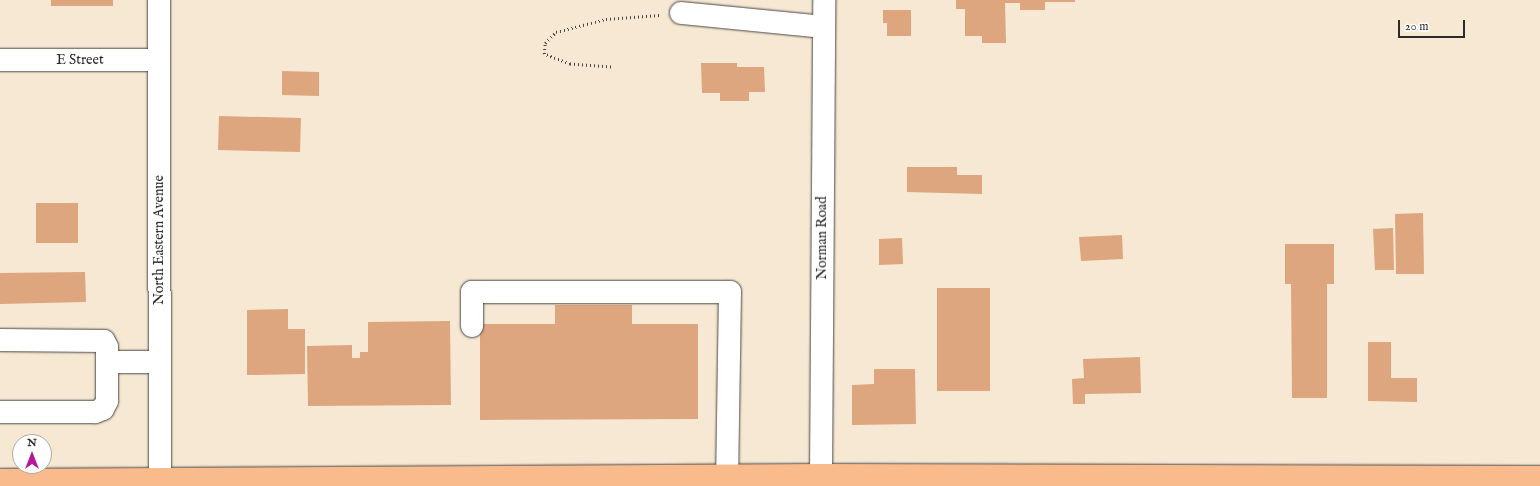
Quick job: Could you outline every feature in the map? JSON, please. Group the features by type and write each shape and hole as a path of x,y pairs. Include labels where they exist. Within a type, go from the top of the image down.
{"main road":[{"path":"0,480 160,483 821,475 907,481 1288,481 1540,477"}],"street":[{"name":"North Eastern Avenue","path":"159,0 160,483"},
{"name":"Norman Road","path":"821,475 824,0"},
{"path":"681,13 824,27"},
{"name":"E Street","path":"0,60 159,60"},
{"path":"472,326 472,292 730,292 727,476"},
{"path":"0,340 99,340 104,341 107,347 107,401 103,409 95,412 0,412"},
{"path":"107,362 160,362"}],"path":[{"path":"611,67 570,64 544,54 545,43 556,32 606,19 681,13"}],"building":[{"path":"51,0 113,0 113,6 51,6"},
{"path":"956,0 1075,0 1075,2 1045,2 1045,10 1020,10 1020,3 1005,3 1006,43 982,43 982,36 965,36 965,9 956,9"},
{"path":"883,10 911,10 911,36 887,36 887,23 883,23"},
{"path":"701,63 737,63 737,67 764,67 765,92 749,92 749,101 720,101 720,93 702,93"},
{"path":"282,71 319,72 319,96 282,95"},
{"path":"219,116 301,118 300,152 218,150"},
{"path":"907,167 957,167 957,175 982,175 982,194 907,192"},
{"path":"36,203 78,203 78,243 36,243"},
{"path":"1423,213 1424,274 1396,274 1395,214"},
{"path":"1393,228 1394,270 1375,270 1373,229"},
{"path":"1122,235 1123,259 1081,261 1079,237"},
{"path":"902,238 903,264 879,265 879,239"},
{"path":"1285,244 1334,244 1334,284 1327,284 1327,398 1292,398 1291,284 1285,284"},
{"path":"85,272 86,302 0,304 0,273"},
{"path":"937,288 990,288 990,391 937,391"},
{"path":"555,305 632,305 632,324 698,324 698,419 480,420 480,324 555,324"},
{"path":"288,309 288,329 305,329 305,374 247,375 247,310"},
{"path":"450,321 451,405 308,406 307,346 352,345 352,358 360,358 360,352 368,352 368,322"},
{"path":"1368,342 1391,342 1391,378 1417,378 1417,402 1368,401"},
{"path":"1140,357 1141,393 1085,394 1085,404 1073,404 1072,379 1084,378 1083,359"},
{"path":"874,369 915,369 916,424 852,425 852,385 874,384"}]}
